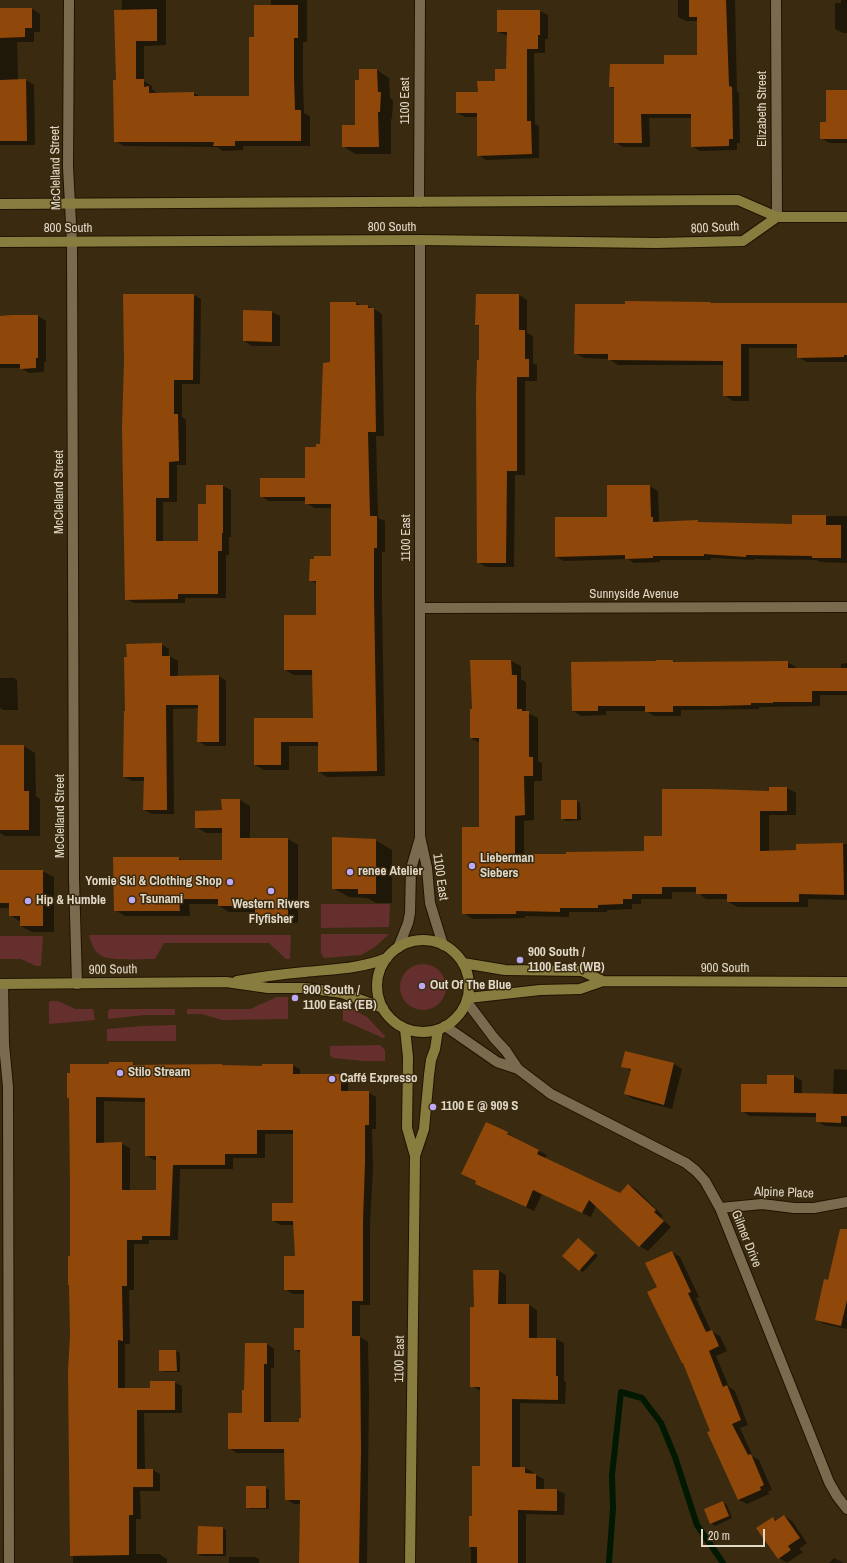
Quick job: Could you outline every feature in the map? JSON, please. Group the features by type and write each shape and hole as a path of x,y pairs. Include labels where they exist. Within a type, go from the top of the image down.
{"street":[{"name":"McClelland Street","path":"69,0 68,167 72,242 74,879 77,984"},
{"name":"1100 East","path":"419,202 420,0"},
{"name":"Elizabeth Street","path":"776,0 777,217"},
{"name":"800 South","path":"0,204 738,200 777,217 847,217"},
{"name":"800 South","path":"0,242 420,240 656,243 744,241 777,217"},
{"name":"1100 East","path":"420,240 420,836 427,868 430,903 443,945"},
{"name":"Sunnyside Avenue","path":"420,608 847,607"},
{"name":"1100 East","path":"398,948 408,923 412,903 411,869 420,836"},
{"path":"428,940 443,945 454,952 463,963 469,980 467,1000 458,1016 442,1028 427,1032 416,1032 396,1024 383,1008 378,993 378,977 381,967 387,958 398,948 412,941 428,940"},
{"name":"900 South","path":"2,984 226,982 268,976 341,970 371,965 387,958"},
{"name":"900 South","path":"463,963 505,970 582,971 603,981"},
{"name":"900 South","path":"467,1000 540,990 580,989 603,981 847,982"},
{"name":"900 South","path":"226,982 268,988 305,988 342,993 383,1008"},
{"path":"2,984 4,1044 8,1087 9,1563"},
{"name":"Gilmer Drive","path":"467,1000 518,1069"},
{"name":"1100 East","path":"406,1028 408,1058 407,1128 415,1156 410,1563"},
{"name":"1100 East","path":"415,1156 424,1129 431,1060 442,1028"},
{"name":"Gilmer Drive","path":"442,1028 497,1062 518,1069 551,1094 686,1163 705,1181 720,1208 829,1482 847,1509"},
{"name":"Alpine Place","path":"720,1208 762,1204 794,1208 814,1208 847,1202"}],"shaded area":[{"path":"321,904 390,904 389,927 321,928"},
{"path":"321,934 389,934 375,947 361,955 324,958 321,953"},
{"path":"89,935 291,935 290,959 286,959 269,943 164,943 155,959 112,959 102,956 95,950"},
{"path":"0,936 43,936 41,966 36,966 21,959 0,959"},
{"path":"423,964 436,968 442,974 446,987 442,1000 436,1006 423,1010 410,1006 404,1000 400,987 404,974 410,968"},
{"path":"277,997 288,997 288,1019 222,1020 202,1014 187,1014 187,1009 250,1009"},
{"path":"58,1001 75,1009 93,1009 95,1020 49,1024 49,1002"},
{"path":"345,1005 367,1017 386,1037 383,1038 343,1021 343,1006"},
{"path":"110,1009 175,1009 175,1015 145,1015 108,1019 108,1011"},
{"path":"176,1025 176,1041 107,1041 107,1029"},
{"path":"380,1045 385,1050 385,1061 364,1061 333,1058 330,1055 330,1046"}],"building":[{"path":"689,0 726,0 729,86 732,87 733,139 729,139 729,146 691,147 691,114 641,114 642,143 614,143 614,87 609,87 610,64 664,64 664,55 697,55 697,17 689,17"},
{"path":"254,5 298,5 298,38 294,38 294,77 295,110 301,110 301,141 235,141 235,146 213,146 214,142 114,142 113,80 116,80 114,10 157,9 157,41 136,41 136,79 144,79 144,87 149,86 149,93 194,92 194,96 249,96 249,37 254,37"},
{"path":"0,8 32,8 32,28 25,28 25,37 0,38"},
{"path":"497,10 540,10 540,35 538,35 538,49 527,49 527,121 531,121 532,154 477,156 477,113 456,113 456,92 478,92 477,81 495,81 495,69 506,69 507,32 497,32"},
{"path":"359,69 377,69 378,92 381,92 380,112 378,112 379,147 342,147 342,125 355,125 355,80 359,80"},
{"path":"26,79 27,141 0,141 0,80"},
{"path":"826,90 847,90 847,139 820,139 820,122 826,122"},
{"path":"123,294 194,294 193,380 174,380 174,414 178,414 179,461 169,462 169,498 156,498 156,541 198,541 198,504 206,504 206,485 223,485 223,533 222,551 218,551 218,594 178,594 178,599 125,600 122,428 124,360"},
{"path":"476,294 519,294 519,330 525,330 525,359 529,359 529,377 517,377 517,471 507,471 506,563 477,563 476,395 477,360 479,360 479,325 475,325"},
{"path":"625,301 710,303 847,303 847,355 844,355 844,357 797,358 797,344 741,344 741,396 723,396 723,361 608,360 608,354 574,354 575,304 625,304"},
{"path":"330,302 356,302 356,305 368,305 368,308 374,308 376,432 368,432 370,516 377,516 377,548 374,548 374,595 377,771 318,772 318,742 281,742 281,765 254,765 254,718 313,718 312,670 284,670 284,615 316,615 316,581 309,581 310,559 314,559 314,556 331,556 331,504 305,504 305,497 260,497 260,478 305,478 305,447 316,447 316,444 320,444 323,363 330,362"},
{"path":"243,310 272,311 272,342 243,341"},
{"path":"38,315 38,358 36,358 36,368 20,369 20,364 0,364 0,316"},
{"path":"607,485 650,485 651,517 653,517 653,522 698,520 698,522 792,524 792,515 826,515 826,525 841,525 841,558 746,555 746,557 704,554 704,556 653,556 653,558 625,559 625,555 555,557 555,517 607,517"},
{"path":"162,643 162,656 170,656 170,676 219,675 219,742 197,742 198,705 166,705 167,810 143,810 144,777 123,777 125,711 124,657 127,657 126,644"},
{"path":"470,660 511,660 512,675 517,675 517,709 529,711 529,757 533,757 533,776 524,776 525,815 515,816 515,854 644,851 644,836 662,836 662,789 769,791 769,787 787,787 787,811 760,811 760,851 796,850 796,844 843,843 844,895 799,894 799,902 727,902 727,894 696,894 696,887 662,887 662,894 632,894 632,899 623,899 623,904 598,905 598,908 560,908 560,912 516,911 516,914 462,914 462,827 479,827 479,738 470,738 470,709 472,709"},
{"path":"673,660 673,662 788,661 788,668 847,668 847,691 812,691 812,702 773,702 751,703 751,705 717,706 673,706 673,712 645,712 645,706 598,706 598,711 572,711 571,662"},
{"path":"0,745 24,745 24,791 29,791 29,830 0,830"},
{"path":"221,799 240,799 240,838 288,838 288,917 255,917 255,906 218,906 218,899 179,899 180,911 114,911 113,857 179,857 179,860 222,860 222,828 195,828 195,811 222,810"},
{"path":"561,800 577,800 577,819 561,819"},
{"path":"332,837 376,839 376,894 358,894 358,889 332,889"},
{"path":"0,870 43,870 43,926 20,926 20,916 9,916 9,903 0,903"},
{"path":"625,1051 674,1063 664,1105 624,1094 631,1069 621,1067"},
{"path":"109,1062 133,1062 133,1065 222,1064 262,1066 262,1064 293,1064 293,1074 341,1074 341,1091 369,1091 369,1125 365,1125 363,1301 352,1301 352,1336 360,1336 361,1451 359,1563 299,1563 300,1500 285,1500 284,1449 228,1449 228,1413 242,1413 245,1343 267,1343 267,1364 264,1364 264,1422 299,1422 299,1418 301,1418 300,1350 294,1350 294,1328 304,1328 304,1290 284,1290 284,1256 295,1256 293,1221 272,1221 272,1203 293,1203 293,1130 257,1130 257,1154 225,1154 225,1165 173,1165 170,1236 142,1236 142,1240 127,1240 127,1286 122,1286 123,1341 118,1340 118,1388 150,1388 150,1381 175,1381 175,1410 137,1410 137,1469 153,1469 153,1487 133,1487 133,1515 129,1515 129,1555 70,1556 68,1372 70,1335 68,1256 70,1256 70,1185 69,1098 67,1098 67,1073 70,1073 70,1064 109,1064","holes":["96,1097 145,1098 145,1156 156,1156 156,1190 122,1190 122,1142 96,1143"]},
{"path":"767,1075 794,1075 794,1093 847,1094 847,1116 841,1116 841,1123 816,1122 816,1113 741,1112 741,1084 767,1084"},
{"path":"486,1122 508,1132 507,1134 539,1150 537,1154 620,1193 628,1184 656,1210 654,1212 664,1221 639,1247 589,1200 582,1213 533,1190 526,1207 475,1184 476,1181 461,1174"},
{"path":"840,1229 847,1229 847,1300 841,1326 815,1320 824,1279 828,1280"},
{"path":"578,1238 595,1253 579,1271 562,1256"},
{"path":"672,1251 691,1292 688,1293 706,1332 712,1330 719,1346 709,1351 723,1387 727,1385 741,1420 732,1424 748,1455 751,1454 764,1485 760,1487 761,1490 738,1500 707,1432 710,1431 683,1363 647,1292 657,1287 645,1263"},
{"path":"473,1270 499,1270 498,1304 529,1304 529,1338 556,1338 556,1376 558,1376 558,1400 512,1399 512,1467 525,1467 525,1473 536,1474 536,1489 557,1489 557,1511 518,1510 518,1563 477,1563 477,1547 469,1547 469,1516 472,1516 472,1466 480,1466 480,1387 470,1387 470,1307 474,1307"},
{"path":"159,1350 176,1350 177,1371 159,1371"},
{"path":"246,1486 266,1486 266,1508 246,1508"},
{"path":"723,1501 729,1516 710,1524 704,1509"},
{"path":"784,1515 800,1538 788,1546 791,1550 778,1559 756,1528 773,1517 775,1521"},
{"path":"198,1526 223,1527 223,1554 197,1554"}],"waterway":[{"path":"609,1563 613,1508 612,1475 621,1392 642,1398 661,1423 675,1457 697,1525 723,1563"}],"place":[{"name":"Lieberman Siebers","path":"472,866"},
{"name":"renee Atelier","path":"350,872"},
{"name":"Yomie Ski & Clothing Shop","path":"230,882"},
{"name":"Western Rivers Flyfisher","path":"271,891"},
{"name":"Tsunami","path":"132,900"},
{"name":"Hip & Humble","path":"28,901"},
{"name":"900 South / 1100 East (WB)","path":"520,960"},
{"name":"Out Of The Blue","path":"422,986"},
{"name":"900 South / 1100 East (EB)","path":"295,998"},
{"name":"Stilo Stream","path":"120,1073"},
{"name":"Caffé Expresso","path":"332,1079"},
{"name":"1100 E @ 909 S","path":"433,1107"}]}
